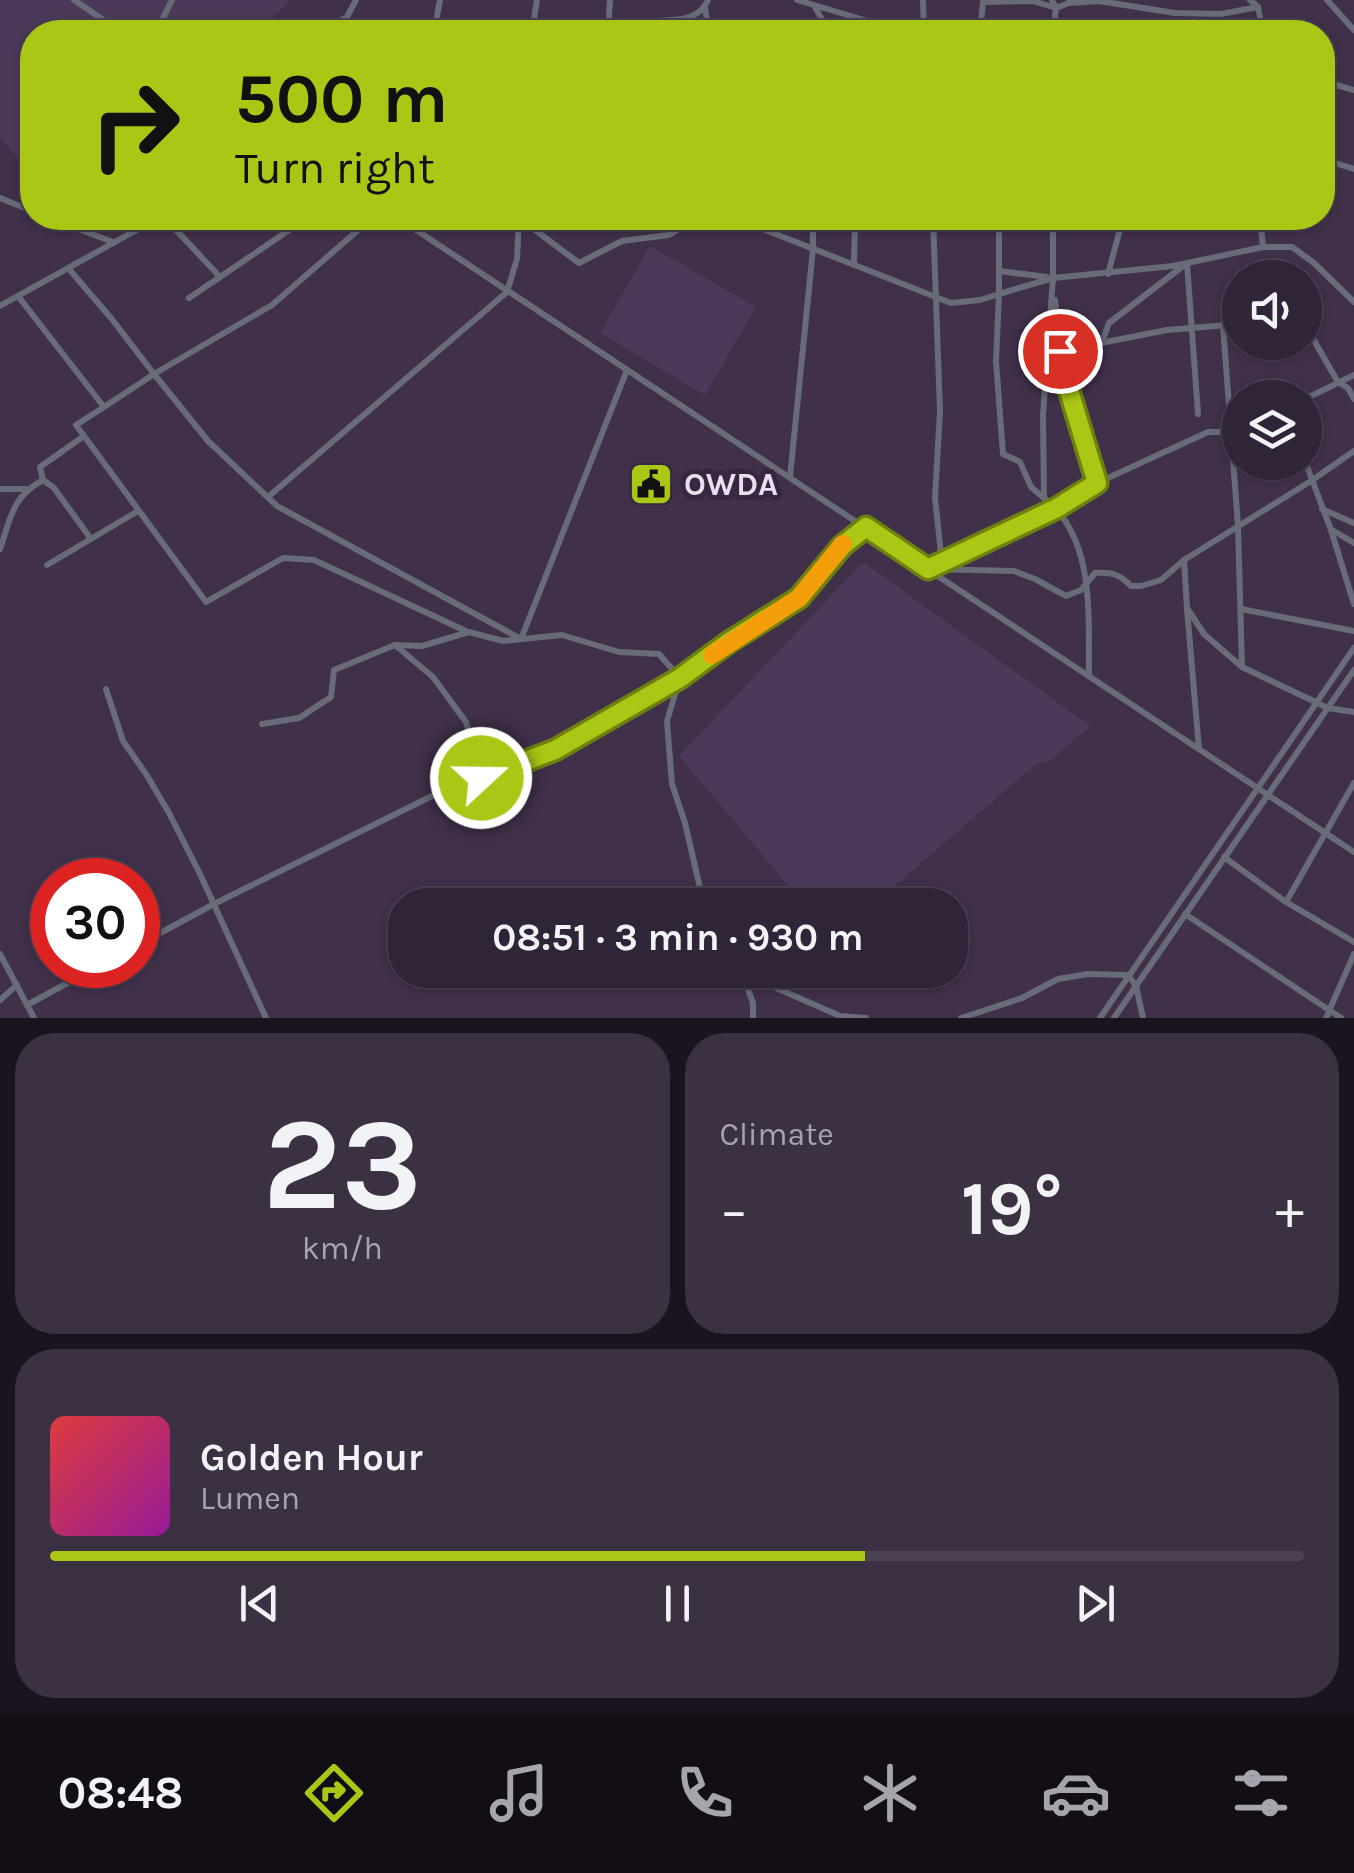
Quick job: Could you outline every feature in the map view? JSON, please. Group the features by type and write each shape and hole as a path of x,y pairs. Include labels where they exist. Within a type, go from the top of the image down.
{"street":[{"path":"74,0 103,20"},
{"path":"341,20 356,0"},
{"path":"797,0 862,20"},
{"path":"1250,0 1258,7 1261,20"},
{"path":"1327,0 1354,30"},
{"path":"981,20 983,2 1099,1 1175,13 1220,14 1258,7"},
{"path":"666,20 693,17 706,3"},
{"path":"814,6 822,20"},
{"path":"81,230 113,242"},
{"path":"0,306 138,230"},
{"path":"174,230 220,277"},
{"path":"189,298 289,230"},
{"path":"358,230 272,305 76,425 206,602 283,558 314,560 469,632 503,641 562,635 619,652 659,654 680,678"},
{"path":"416,230 1354,852"},
{"path":"268,498 507,292 517,259 518,230"},
{"path":"535,230 579,263 622,241 676,230"},
{"path":"766,230 951,303 980,300 1053,278"},
{"path":"790,477 813,230"},
{"path":"854,230 854,265"},
{"path":"934,230 940,416 935,498 942,563"},
{"path":"999,230 996,360 1003,454 1020,462 1031,487 1057,508 1078,546 1087,582 1089,676"},
{"path":"1052,230 1061,364 1097,483"},
{"path":"1108,274 1120,230"},
{"path":"1261,230 1262,247"},
{"path":"999,271 1053,278 1108,274 1262,247 1292,246 1354,302"},
{"path":"1188,263 1198,414"},
{"path":"1102,342 1109,323 1188,263"},
{"path":"68,268 208,442 277,506 521,639"},
{"path":"1044,498 1044,415 1053,278"},
{"path":"18,296 104,407"},
{"path":"1060,351 1167,330 1222,326"},
{"path":"1322,354 1338,382 1354,398"},
{"path":"521,639 627,370"},
{"path":"1322,390 1354,376"},
{"path":"928,569 1057,508 1097,483 1208,432 1222,430"},
{"path":"84,436 40,467 43,480 54,488 91,539"},
{"path":"928,569 1014,572 1066,596 1081,590 1095,574 1109,572 1121,576 1131,586 1141,586 1161,580 1184,560 1354,451"},
{"path":"0,549 14,506 27,489 43,480"},
{"path":"1237,480 1242,667"},
{"path":"1311,482 1354,604"},
{"path":"0,489 27,489"},
{"path":"1321,508 1354,523"},
{"path":"48,565 138,511"},
{"path":"160,933 436,794 555,750 680,678 799,598 842,546 866,527"},
{"path":"1331,530 1354,542"},
{"path":"1184,560 1199,749"},
{"path":"1187,608 1204,634 1242,667 1328,708 1354,712"},
{"path":"1241,609 1354,631"},
{"path":"262,724 299,718 331,697 334,670 395,645 422,646 469,632"},
{"path":"395,645 432,677 466,722 481,778"},
{"path":"1100,1018 1354,648"},
{"path":"1114,1018 1354,670"},
{"path":"680,678 667,720 672,784 686,822 700,888"},
{"path":"106,688 123,740 169,813 266,1018"},
{"path":"1286,902 1354,783"},
{"path":"1224,857 1286,902 1354,942"},
{"path":"1185,914 1328,1014 1341,1018"},
{"path":"0,954 34,1018"},
{"path":"1328,1014 1354,954"},
{"path":"961,1018 1022,998 1058,979 1088,974 1128,975"},
{"path":"1128,975 1136,986 1144,1018"},
{"path":"0,1000 16,986"},
{"path":"27,1005 58,988"},
{"path":"747,988 754,1003 753,1018"},
{"path":"774,988 838,1017 866,1018"}],"shaded area":[{"path":"0,0 291,0 270,20 20,20 20,160 0,138"},
{"path":"650,246 756,307 705,395 600,333"},
{"path":"863,562 1090,726 1051,760 1035,765 892,888 791,888 679,756"}],"slow traffic":[{"path":"712,655 799,598 843,544"}],"place":[{"name":"OWDA","path":"651,484"}],"route":[{"path":"481,778 555,750 680,678 799,598 842,546 866,527 928,569 1057,508 1097,483 1060,351"}]}
